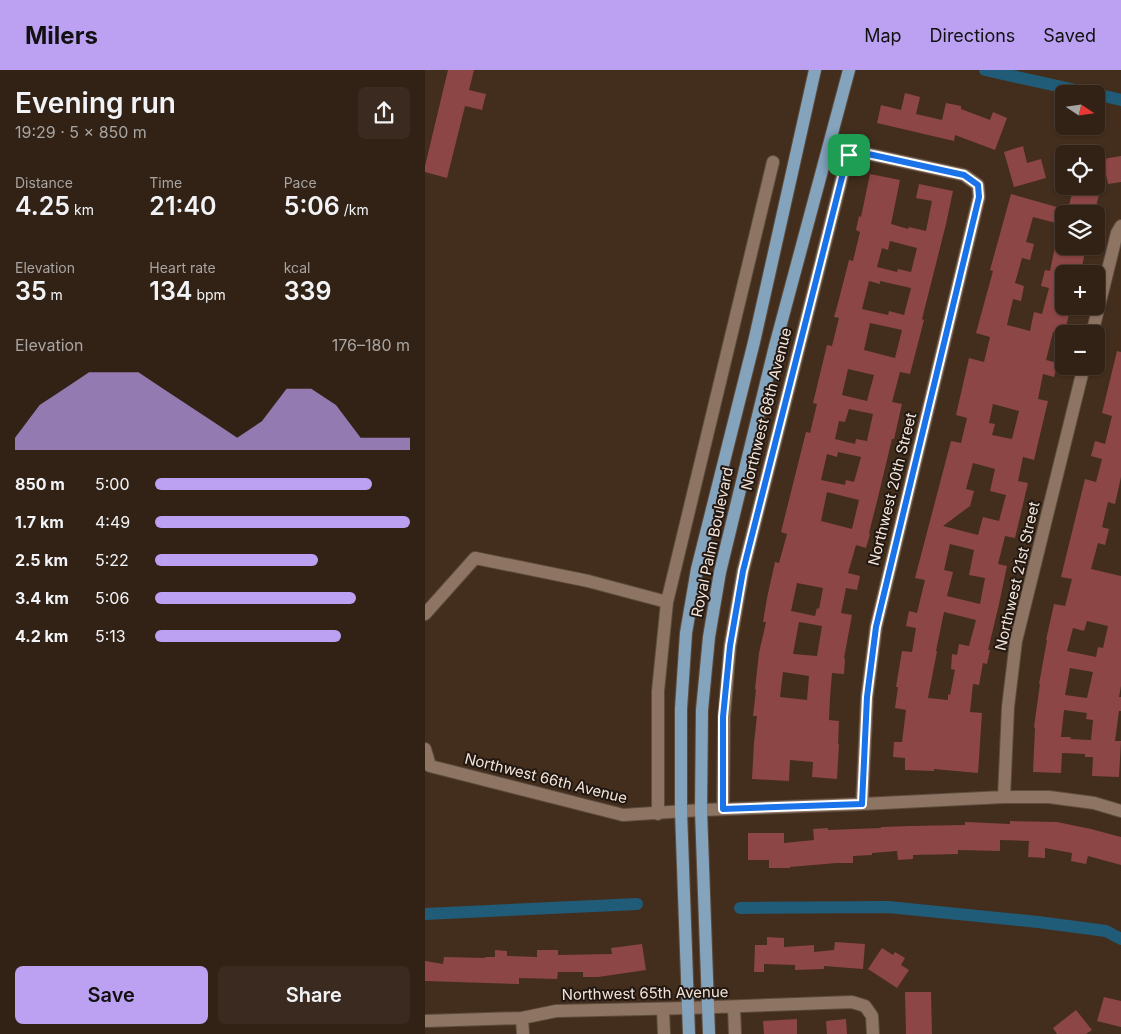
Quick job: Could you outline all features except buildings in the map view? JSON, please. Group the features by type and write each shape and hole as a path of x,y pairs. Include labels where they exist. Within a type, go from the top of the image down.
{"main road":[{"name":"Royal Palm Boulevard","path":"689,1034 681,811 681,704 686,633 697,569 753,342 815,70"},
{"name":"Royal Palm Boulevard","path":"709,1034 701,810 702,710 709,637 720,572 775,346 849,70"}],"street":[{"name":"Northwest 68th Avenue","path":"723,809 723,717 730,646 743,571 849,155 859,152 964,175 978,185"},
{"path":"658,814 659,691 667,602 773,162"},
{"name":"Northwest 20th Street","path":"862,804 867,697 876,627 979,197 978,185"},
{"path":"1094,325 1117,233 1121,226"},
{"name":"Northwest 21st Street","path":"1004,797 1008,707 1016,641 1082,375"},
{"path":"425,614 475,558 588,581 667,602"},
{"name":"Northwest 66th Avenue","path":"425,749 427,769 623,815 1004,797 1049,797 1094,803 1121,811"},
{"name":"Northwest 65th Avenue","path":"425,1020 522,1018 556,1011 707,1008 851,1002 865,1006 872,1016 873,1034"},
{"path":"734,1007 735,1034"},
{"path":"663,1009 664,1034"},
{"path":"522,1018 523,1034"}],"waterway":[{"path":"985,70 1055,85"},
{"path":"1105,96 1121,100"},
{"path":"425,914 637,904"},
{"path":"740,908 888,907 1038,922 1106,931 1121,939"}],"route":[{"path":"859,152 964,175 978,185 979,197 876,627 867,697 862,804 723,809 723,717 730,646 743,571 777,430 849,155 859,152"}]}
